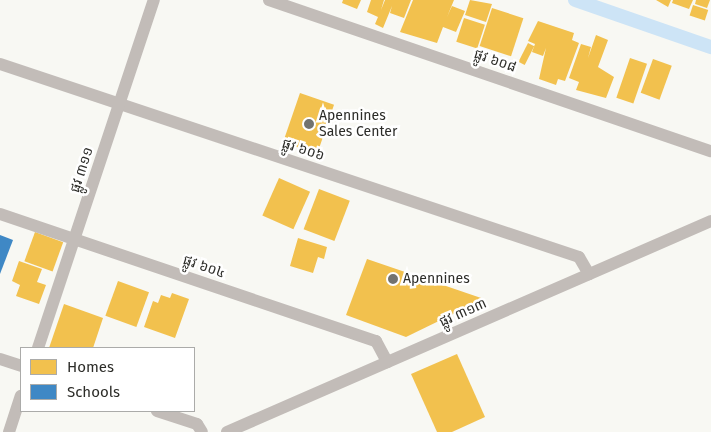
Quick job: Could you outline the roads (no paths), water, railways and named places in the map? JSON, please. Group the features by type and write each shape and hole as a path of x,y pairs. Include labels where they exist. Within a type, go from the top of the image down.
{"street":[{"name":"ផ្លូវ ៣១១","path":"38,347 154,0"},
{"name":"ផ្លូវ ៦០៨","path":"269,0 711,151"},
{"name":"ផ្លូវ ៦០៦","path":"0,64 579,257 589,274"},
{"name":"ផ្លូវ ៦០៤","path":"0,214 376,341 387,362"},
{"name":"ផ្លូវ ៣១៣","path":"227,432 711,221"},
{"path":"0,359 20,366"},
{"path":"9,432 20,399"},
{"path":"160,412 197,424 202,432"}],"waterway":[{"path":"575,0 711,47"}],"place":[{"name":"Apennines Sales Center","path":"309,124"},
{"name":"Apennines","path":"393,279"}]}
